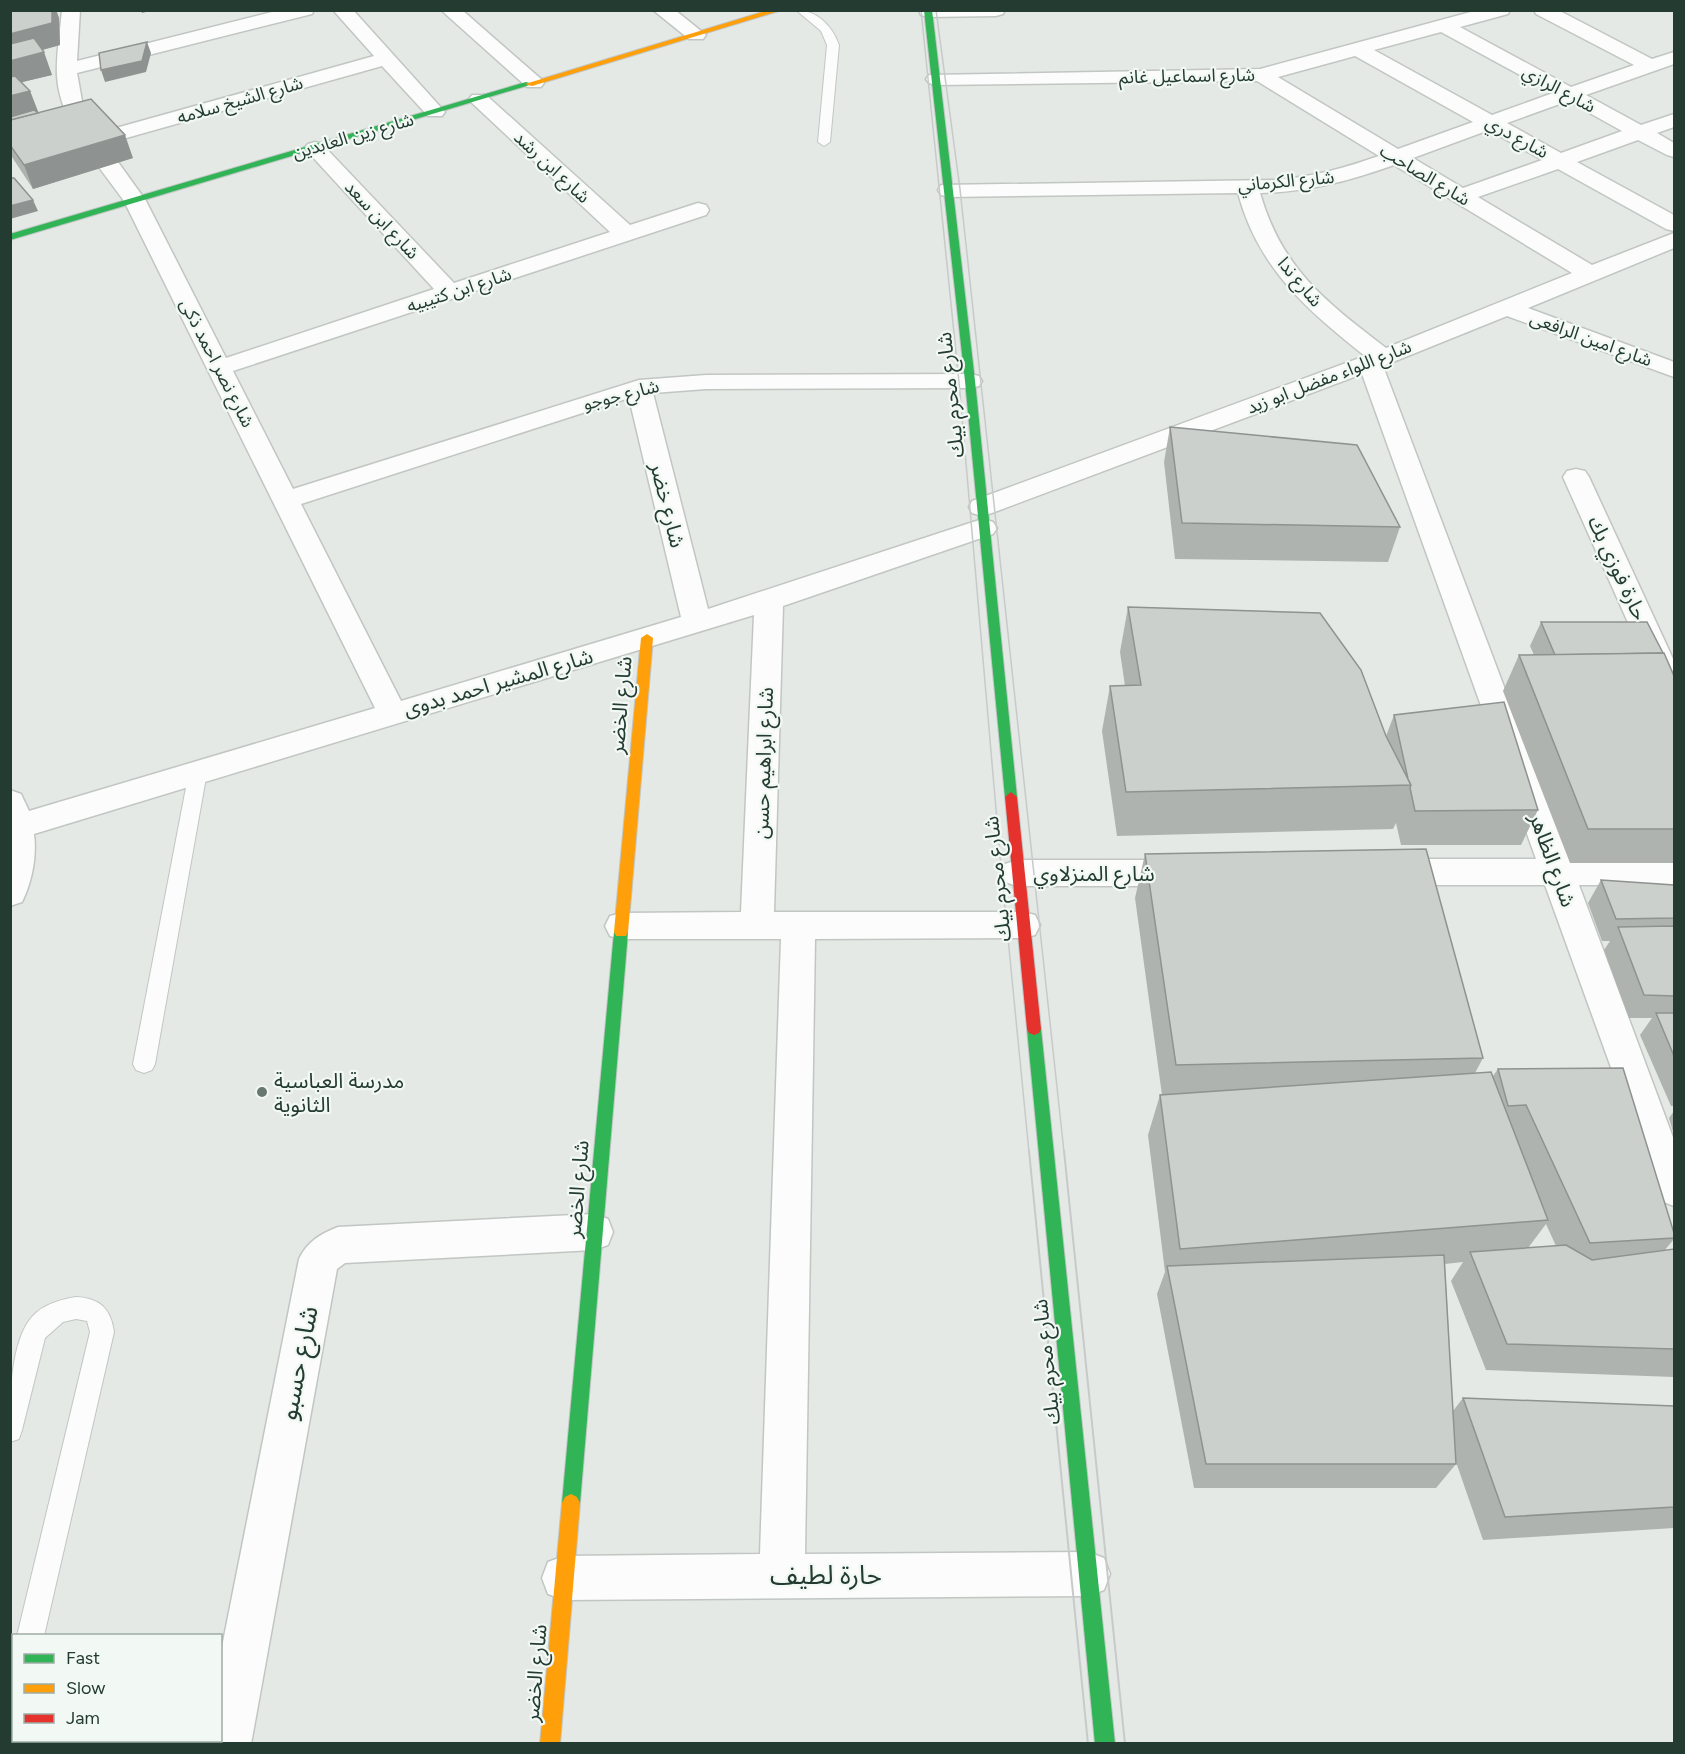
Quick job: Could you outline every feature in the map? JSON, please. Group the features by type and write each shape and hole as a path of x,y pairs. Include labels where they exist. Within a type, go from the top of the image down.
{"main road":[{"name":"شارع زين العابدين","path":"10,237 779,10"},
{"name":"شارع محرم بيك","path":"928,11 970,381 1105,1743"},
{"name":"شارع الخضر","path":"550,1743 647,638"}],"street":[{"path":"68,69 305,10"},
{"path":"342,10 435,112"},
{"path":"450,10 534,83"},
{"path":"662,10 696,35"},
{"path":"928,11 996,10"},
{"name":"شارع اسماعيل غانم","path":"936,79 1261,75 1359,50 1454,19 1502,10"},
{"path":"1543,10 1651,66"},
{"name":"شارع نصر احمد ذكى","path":"65,12 68,83 73,106 93,141 135,201 392,713"},
{"name":"شارع الرازي","path":"1454,19 1569,94 1674,151"},
{"name":"شارع دري","path":"1359,50 1674,224"},
{"name":"شارع الكرماني","path":"949,190 1312,183 1340,177 1674,58"},
{"name":"شارع الشيخ سلامه","path":"93,141 387,59"},
{"name":"شارع الصاحب","path":"1261,75 1590,274"},
{"name":"شارع ابن رشد","path":"479,99 626,234"},
{"path":"1461,196 1674,120"},
{"name":"شارع ابن سعد","path":"315,148 450,293"},
{"name":"شارع ندا","path":"1247,186 1260,227 1286,270 1327,314 1376,360"},
{"name":"شارع ابن كتيبيه","path":"219,368 698,210"},
{"name":"شارع اللواء مفضل ابو زيد","path":"982,518 1674,240"},
{"name":"شارع امين الرافعى","path":"1506,308 1674,370"},
{"name":"شارع الظاهر","path":"1376,360 1557,872 1674,1189"},
{"name":"شارع جوجو","path":"285,500 639,387 706,382 970,381"},
{"name":"شارع خضر","path":"639,387 697,623"},
{"name":"حارة فوزي بك","path":"1576,477 1674,692"},
{"name":"شارع المشير احمد بدوى","path":"13,820 198,772 769,601 982,518"},
{"name":"شارع ابراهيم حسن","path":"757,925 769,601"},
{"path":"10,893 21,854 13,820"},
{"path":"1355,873 1674,872"},
{"name":"شارع المنزلاوي","path":"1017,873 1211,873"},
{"path":"782,1575 798,925"},
{"path":"622,926 1023,925"},
{"name":"شارع حسبو","path":"227,1743 319,1258 338,1245 594,1232"},
{"name":"حارة لطيف","path":"564,1578 1088,1574"}],"lane":[{"path":"801,10 823,26 833,45 824,142"},
{"path":"144,1064 198,772"},
{"path":"10,1430 37,1328 55,1313 65,1309 95,1310 103,1323 102,1332 30,1634"}],"building":[{"path":"10,10 52,10 52,23 10,34"},
{"path":"34,38 44,52 10,61 10,44"},
{"path":"147,42 142,61 101,70 99,53"},
{"path":"15,76 30,91 10,96 10,77"},
{"path":"91,99 125,135 24,165 10,145 10,120"},
{"path":"34,110 38,113 10,120 10,117"},
{"path":"10,178 14,178 33,200 10,206"},
{"path":"1170,427 1357,445 1400,527 1182,523"},
{"path":"1128,607 1320,613 1361,670 1386,736 1411,785 1126,792 1110,686 1141,685"},
{"path":"1541,622 1647,622 1663,653 1555,655"},
{"path":"1664,653 1674,676 1674,829 1588,829 1519,655"},
{"path":"1504,702 1538,810 1415,811 1394,715"},
{"path":"1426,849 1483,1058 1176,1065 1145,854"},
{"path":"1601,880 1674,885 1674,918 1616,919"},
{"path":"1674,926 1674,996 1644,995 1618,927"},
{"path":"1656,1013 1674,1013 1674,1056"},
{"path":"1623,1068 1674,1238 1590,1243 1526,1105 1508,1106 1498,1069"},
{"path":"1491,1072 1548,1220 1180,1249 1160,1095"},
{"path":"1566,1245 1592,1260 1674,1249 1674,1349 1507,1344 1470,1252"},
{"path":"1444,1255 1456,1464 1206,1464 1167,1266"},
{"path":"1463,1398 1674,1406 1674,1507 1505,1517"}],"tram line":[{"path":"921,10 959,382 1001,867 1029,1152"},
{"path":"936,10 960,189 1064,1152"},
{"path":"1029,1151 1088,1744"},
{"path":"1064,1151 1125,1744"}],"traffic: fast":[{"path":"928,10 970,381 1011,797"},
{"path":"10,237 529,84"},
{"path":"571,1503 621,932"},
{"path":"1034,1029 1105,1744"}],"traffic: slow":[{"path":"529,84 779,10"},
{"path":"621,932 647,638"},
{"path":"550,1744 571,1503"}],"traffic: jam":[{"path":"1011,797 1034,1029"}],"place":[{"name":"مدرسة العباسية الثانوية","path":"262,1092"}]}
